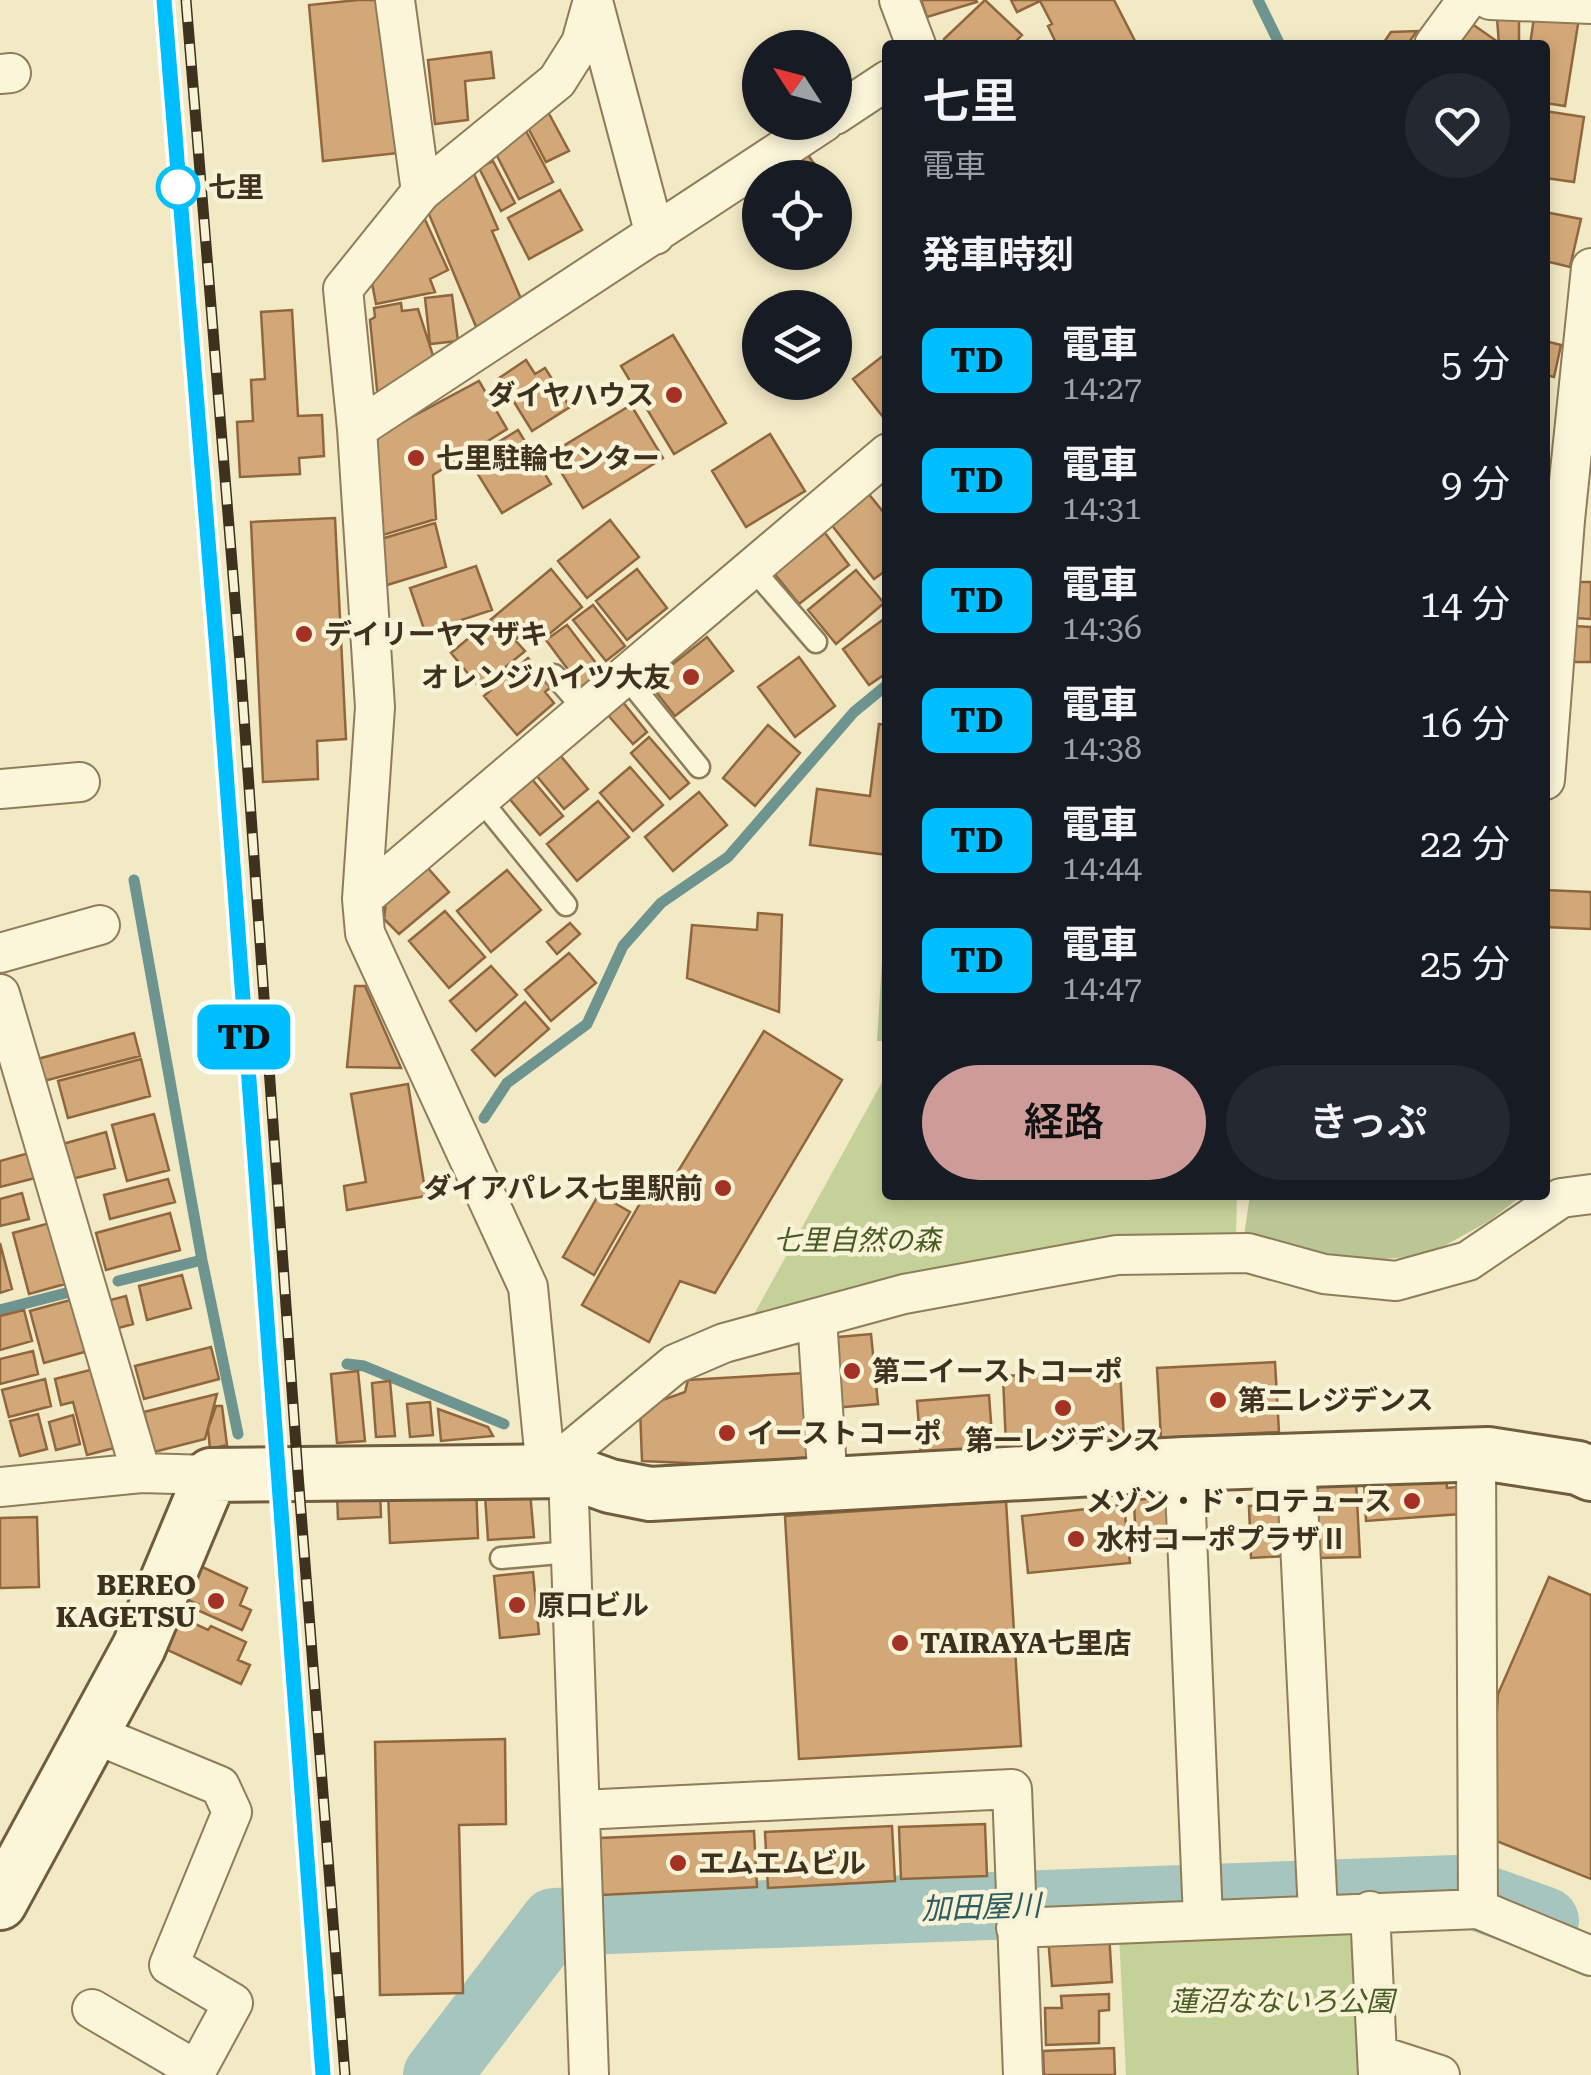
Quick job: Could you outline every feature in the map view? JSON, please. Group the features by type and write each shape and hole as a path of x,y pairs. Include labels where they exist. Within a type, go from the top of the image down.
{"street":[{"path":"395,0 421,192"},
{"path":"899,0 914,40"},
{"path":"1438,40 1467,0"},
{"path":"1490,0 1591,4"},
{"path":"589,2075 571,1552 528,1288 364,933 362,899 375,707 358,429 343,289 421,192 557,81 581,43 593,3"},
{"path":"593,3 656,235"},
{"path":"852,104 882,84"},
{"path":"358,429 797,140"},
{"path":"1550,741 1578,520 1562,399 1588,338 1591,268"},
{"path":"362,899 882,458"},
{"path":"0,788 80,782"},
{"path":"0,953 100,924"},
{"path":"0,994 141,1473"},
{"path":"557,1470 675,1364 724,1343 904,1294 1117,1255 1248,1252 1324,1274 1396,1280 1468,1261 1561,1198 1591,1194"},
{"path":"816,1318 828,1485"},
{"path":"0,1487 141,1473 557,1470 650,1494 1184,1464 1476,1455 1578,1468 1591,1474"},
{"path":"1476,1455 1478,1909"},
{"path":"1296,1460 1318,1914"},
{"path":"1184,1464 1203,1918"},
{"path":"0,1904 139,1647 212,1475"},
{"path":"92,1734 220,1786 232,1812 169,1965 232,2003 195,2072 92,2008"},
{"path":"581,1810 1012,1789 1023,2075"},
{"path":"1015,1912 1203,1918 1478,1909 1591,1956"},
{"path":"1370,1911 1378,2065 1440,2075"}],"lane":[{"path":"752,568 816,642"},
{"path":"554,675 585,710"},
{"path":"625,676 699,767"},
{"path":"480,799 566,905"},
{"path":"501,1558 571,1552"}],"green space":[{"path":"882,961 882,1041 877,1041"},
{"name":"七里自然の森","path":"882,1082 882,1200 1237,1200 1236,1237 752,1318"},
{"path":"1249,1200 1516,1200 1489,1221 1428,1255 1365,1261 1244,1236"},
{"name":"蓮沼なないろ公園","path":"1348,1923 1360,1933 1365,2075 1126,2075 1119,1934"}],"building":[{"path":"384,0 399,153 323,161 309,5"},
{"path":"921,0 976,0 977,2 927,17"},
{"path":"985,0 1022,35 1017,40 944,39"},
{"path":"1011,0 1114,0 1134,40 1055,40 1048,26 1052,24 1040,1 1017,12"},
{"path":"1496,4 1519,4 1519,40 1499,40"},
{"path":"1535,11 1579,18 1565,106 1550,104 1550,40 1531,40"},
{"path":"1465,19 1495,40 1450,40"},
{"path":"1417,31 1411,40 1385,40 1391,32"},
{"path":"491,52 494,78 465,81 468,120 435,124 428,60"},
{"path":"547,110 569,151 546,162 525,122"},
{"path":"1550,112 1584,117 1574,182 1550,179"},
{"path":"526,131 553,182 519,199 493,148"},
{"path":"804,149 811,160 791,160"},
{"path":"493,161 515,203 501,211 479,168"},
{"path":"474,174 498,229 492,231 525,308 477,329 426,207"},
{"path":"560,190 582,230 529,259 508,218"},
{"path":"422,213 448,270 430,279 435,292 376,304 372,283 378,256"},
{"path":"1550,213 1581,219 1570,267 1550,262"},
{"path":"452,295 458,341 430,344 425,298"},
{"path":"401,303 402,311 418,309 438,371 379,409 370,320 375,317 374,308"},
{"path":"292,310 298,416 322,415 324,456 299,458 300,474 240,477 237,422 253,421 251,380 265,379 261,312"},
{"name":"ダイヤハウス","path":"673,335 726,423 674,454 621,366"},
{"path":"1550,342 1561,345 1554,377 1550,376"},
{"path":"882,357 882,416 853,379"},
{"path":"526,360 535,374 545,368 570,407 532,431 499,378"},
{"name":"七里駐輪センター","path":"479,381 507,429 433,475 436,519 383,535 369,440"},
{"path":"631,405 663,458 583,508 550,454"},
{"path":"518,430 551,484 502,513 469,460"},
{"path":"770,434 805,491 746,527 712,471"},
{"path":"868,493 882,510 882,573 874,579 830,523"},
{"path":"335,518 346,739 317,741 318,779 263,782 251,522"},
{"path":"610,520 639,557 587,598 558,561"},
{"path":"435,523 446,567 387,585 381,539"},
{"path":"825,533 849,565 799,604 774,573"},
{"path":"476,566 492,610 425,632 410,588"},
{"path":"551,569 582,607 548,635 537,622 515,640 525,651 480,688 451,653"},
{"path":"637,569 667,608 627,640 596,601"},
{"path":"856,570 882,601 836,644 808,610"},
{"path":"1577,582 1591,582 1591,619 1575,618"},
{"path":"593,605 625,646 606,661 573,620"},
{"path":"882,620 882,676 869,685 843,649"},
{"path":"567,625 602,671 581,687 546,640"},
{"path":"1574,626 1591,627 1591,662 1572,662"},
{"name":"オレンジハイツ大友","path":"707,637 733,671 675,716 649,683"},
{"path":"799,657 835,706 795,737 758,687"},
{"path":"528,658 552,686 545,692 554,703 517,735 484,696"},
{"path":"622,701 647,732 633,744 607,714"},
{"path":"879,724 882,724 882,854 810,845 817,789 870,796"},
{"path":"768,725 800,753 755,806 723,778"},
{"path":"649,737 689,783 670,799 631,753"},
{"path":"560,755 588,789 564,809 536,775"},
{"path":"630,767 663,805 633,831 600,793"},
{"path":"531,778 563,816 540,835 508,797"},
{"path":"699,792 727,825 673,871 645,837"},
{"path":"598,801 629,837 577,881 547,844"},
{"path":"427,867 449,892 399,934 384,919 386,901"},
{"path":"507,870 541,910 491,952 457,911"},
{"path":"1550,890 1591,892 1591,929 1550,927"},
{"path":"445,911 485,957 449,988 409,941"},
{"path":"758,913 782,915 779,1012 687,978 692,925 757,930"},
{"path":"570,923 580,934 557,954 547,942"},
{"path":"569,953 596,983 551,1021 525,990"},
{"path":"491,966 517,995 476,1031 450,1001"},
{"path":"355,986 365,986 401,1068 347,1067"},
{"path":"525,1002 549,1029 495,1076 472,1050"},
{"name":"ダイアパレス七里駅前","path":"764,1031 842,1080 715,1293 680,1281 649,1342 582,1305 651,1184 666,1191"},
{"path":"134,1033 140,1056 40,1082 34,1060"},
{"path":"141,1059 150,1096 68,1118 58,1081"},
{"path":"408,1084 426,1196 347,1210 344,1186 366,1182 351,1094"},
{"path":"154,1114 169,1170 127,1181 112,1125"},
{"path":"106,1132 115,1168 68,1180 59,1145"},
{"path":"29,1153 35,1178 0,1187 0,1161"},
{"path":"168,1179 175,1202 110,1219 104,1195"},
{"path":"22,1193 29,1219 0,1226 0,1199"},
{"path":"599,1194 630,1212 594,1275 563,1257"},
{"path":"170,1213 180,1250 106,1270 96,1233"},
{"path":"50,1223 65,1284 29,1294 13,1233"},
{"path":"0,1243 12,1289 0,1293"},
{"path":"182,1275 191,1308 147,1320 139,1286"},
{"path":"126,1296 133,1324 111,1330 103,1302"},
{"path":"74,1299 88,1351 44,1363 30,1311"},
{"path":"24,1310 32,1341 0,1350 0,1316"},
{"name":"第二イーストコーポ","path":"871,1334 878,1404 834,1408 827,1338"},
{"path":"211,1347 219,1379 144,1399 135,1366"},
{"path":"33,1351 38,1374 0,1384 0,1359"},
{"name":"第二レジデンス","path":"1275,1362 1279,1432 1161,1438 1157,1368"},
{"path":"94,1369 114,1448 87,1455 73,1402 61,1405 55,1379"},
{"name":"第一レジデンス","path":"1120,1370 1124,1440 1006,1446 1003,1376"},
{"path":"358,1371 365,1441 337,1443 331,1374"},
{"name":"イーストコーポ","path":"805,1373 815,1457 711,1464 642,1461 640,1408 685,1392 688,1380"},
{"path":"45,1379 51,1406 9,1417 2,1390"},
{"path":"390,1381 395,1436 376,1437 372,1383"},
{"path":"217,1394 205,1439 154,1452 144,1412"},
{"path":"989,1395 993,1449 921,1454 917,1401"},
{"path":"430,1402 433,1435 410,1437 407,1404"},
{"path":"216,1406 222,1406 227,1445 210,1449 208,1429"},
{"path":"438,1409 488,1427 493,1436 441,1441"},
{"path":"38,1414 47,1449 20,1456 10,1421"},
{"path":"73,1415 80,1444 56,1450 49,1422"},
{"name":"メゾン・ド・ロテュース","path":"1446,1476 1447,1488 1458,1487 1460,1514 1366,1521 1364,1482"},
{"path":"1356,1481 1360,1557 1318,1558 1316,1491 1323,1482"},
{"path":"476,1486 478,1538 390,1543 388,1491"},
{"path":"380,1491 381,1517 338,1519 337,1493"},
{"path":"530,1492 534,1537 488,1540 485,1495"},
{"path":"1171,1497 1174,1548 1136,1550 1134,1500"},
{"path":"1006,1501 1021,1746 799,1759 785,1516"},
{"path":"1286,1504 1288,1556 1251,1558 1249,1506"},
{"name":"水村コーポプラザⅡ","path":"1124,1505 1130,1563 1028,1573 1022,1516"},
{"path":"37,1517 39,1587 0,1588 0,1518"},
{"name":"BEREO KAGETSU","path":"198,1565 247,1588 240,1605 251,1610 242,1630 195,1609 198,1604 183,1598"},
{"name":"原口ビル","path":"533,1572 539,1634 500,1638 494,1576"},
{"path":"1549,1577 1591,1595 1591,1879 1489,1838 1498,1694"},
{"path":"176,1615 246,1642 238,1660 250,1665 241,1684 161,1647"},
{"path":"505,1739 506,1824 459,1825 463,1993 380,1995 375,1742"},
{"path":"985,1824 987,1876 901,1879 899,1827"},
{"path":"892,1826 895,1881 768,1888 765,1832"},
{"name":"エムエムビル","path":"754,1831 757,1887 602,1895 600,1838"},
{"path":"1109,1933 1112,1982 1052,1986 1048,1937"},
{"path":"1109,1994 1109,2010 1099,2011 1099,2043 1046,2045 1045,2008 1062,2008 1061,1996"},
{"path":"1114,2048 1115,2075 1044,2075 1043,2051"}],"waterway":[{"path":"1258,0 1278,40"},
{"path":"484,1118 507,1083 587,1024 623,946 661,903 728,857 854,712 882,689"},
{"path":"134,880 202,1260 238,1434"},
{"path":"118,1281 202,1260"},
{"path":"0,1310 66,1293"},
{"path":"347,1364 364,1366 504,1424"},
{"name":"加田屋川","path":"437,2075 554,1922 1456,1889 1545,1921"}],"railway":[{"path":"164,0 218,663 323,2075"},
{"path":"186,0 240,661 345,2075"}],"train":[{"name":"TD","path":"164,0 218,663 323,2075"}],"place":[{"name":"七里","path":"178,187"},
{"name":"ダイヤハウス","path":"674,395"},
{"name":"七里駐輪センター","path":"416,458"},
{"name":"デイリーヤマザキ","path":"304,634"},
{"name":"オレンジハイツ大友","path":"691,677"},
{"name":"ダイアパレス七里駅前","path":"723,1188"},
{"name":"第二イーストコーポ","path":"852,1371"},
{"name":"第二レジデンス","path":"1218,1400"},
{"name":"第一レジデンス","path":"1063,1408"},
{"name":"イーストコーポ","path":"727,1433"},
{"name":"メゾン・ド・ロテュース","path":"1412,1501"},
{"name":"水村コーポプラザⅡ","path":"1076,1539"},
{"name":"BEREO KAGETSU","path":"216,1601"},
{"name":"原口ビル","path":"517,1605"},
{"name":"TAIRAYA七里店","path":"900,1643"},
{"name":"エムエムビル","path":"678,1863"}]}
